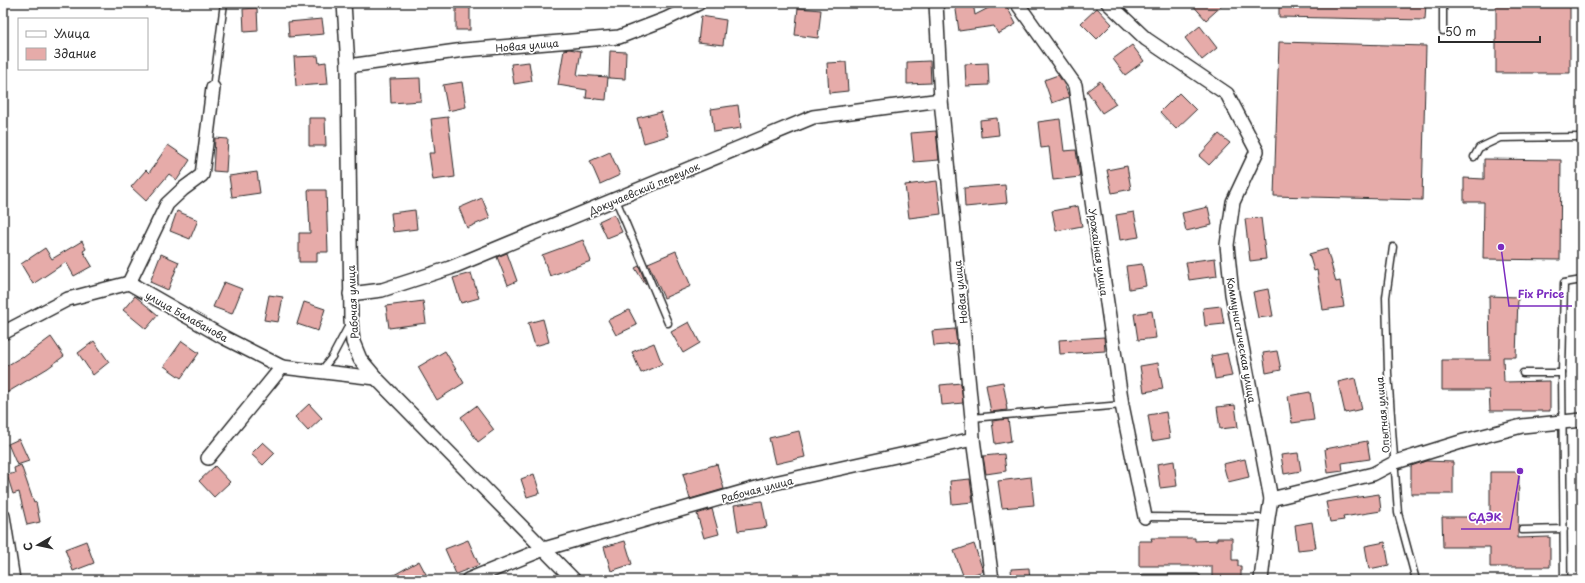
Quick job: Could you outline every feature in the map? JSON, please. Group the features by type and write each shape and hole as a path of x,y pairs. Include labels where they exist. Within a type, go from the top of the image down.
{"street":[{"name":"Рабочая улица","path":"344,3 348,66 350,294 353,342 360,359 376,378 574,580"},
{"name":"Новая улица","path":"348,66 464,50 619,37 666,19 699,3"},
{"name":"Новая улица","path":"936,3 941,100 973,439 992,580"},
{"name":"Урожайная улица","path":"1017,3 1075,86 1122,405 1145,517"},
{"name":"Коммунистическая улица","path":"1108,3 1146,39 1227,94 1257,151 1233,202 1227,245 1232,294 1272,499 1268,518 1261,580"},
{"path":"3,333 68,300 129,283 167,204 183,189 202,175 213,88"},
{"name":"Докучаевский переулок","path":"350,294 382,290 450,268 813,117 941,100"},
{"name":"улица Балабанова","path":"129,283 225,338 282,367 376,378"},
{"path":"208,458 282,367"},
{"path":"1272,499 1373,474 1396,462 1464,441 1522,426 1582,420"},
{"name":"Рабочая улица","path":"468,580 544,549 774,483 973,439"},
{"path":"3,516 13,580"}],"lane":[{"path":"213,88 224,3"},
{"path":"1443,3 1443,31"},
{"path":"1474,157 1479,148 1500,138 1582,137"},
{"path":"616,200 668,323"},
{"name":"Опытная улица","path":"1393,247 1386,297 1388,373 1396,462 1398,512 1416,580"},
{"path":"1564,580 1562,373 1564,283 1582,280"},
{"path":"320,371 332,357 351,320"},
{"path":"1523,373 1562,373"},
{"path":"972,418 1122,405"},
{"path":"1145,517 1268,518"},
{"path":"1522,530 1564,529"},
{"path":"1144,578 1197,578 1197,580"}],"path":[{"path":"1582,93 1582,474"}],"building":[{"path":"456,3 470,3 470,30 456,30"},
{"path":"955,3 973,3 975,15 998,3 1005,3 1016,24 998,34 994,26 959,31"},
{"path":"1191,3 1225,3 1206,20"},
{"path":"1279,3 1426,3 1425,20 1279,17"},
{"path":"1496,3 1552,3 1552,6 1570,6 1570,73 1496,73"},
{"path":"257,8 258,31 244,32 243,9"},
{"path":"798,8 821,10 818,38 795,35"},
{"path":"1097,8 1112,24 1097,39 1081,23"},
{"path":"701,16 726,20 723,45 698,42"},
{"path":"322,19 324,34 289,37 288,22"},
{"path":"1200,26 1217,48 1202,60 1185,38"},
{"path":"1279,42 1426,46 1422,200 1274,196"},
{"path":"1132,45 1144,61 1125,75 1113,59"},
{"path":"569,49 581,51 577,75 608,77 606,100 586,98 587,90 558,85 564,50"},
{"path":"610,51 626,52 625,79 609,78"},
{"path":"318,56 319,63 326,62 328,84 296,86 294,57"},
{"path":"930,61 931,83 907,84 907,62"},
{"path":"529,62 532,81 514,84 511,64"},
{"path":"846,62 848,91 829,93 827,63"},
{"path":"988,63 989,85 966,86 965,64"},
{"path":"1058,75 1064,84 1069,97 1052,103 1044,80"},
{"path":"420,78 421,101 391,103 390,79"},
{"path":"1100,81 1116,104 1102,113 1087,91"},
{"path":"462,82 466,107 448,111 443,85"},
{"path":"1179,93 1196,110 1176,129 1160,112"},
{"path":"738,105 741,128 714,132 711,109"},
{"path":"661,112 668,136 644,143 637,118"},
{"path":"448,117 455,177 433,180 429,153 435,153 431,119"},
{"path":"309,118 325,118 326,146 309,146"},
{"path":"997,118 999,135 981,137 980,120"},
{"path":"1060,119 1064,151 1076,150 1080,177 1053,180 1049,147 1041,148 1038,122"},
{"path":"936,131 939,160 914,162 911,133"},
{"path":"1219,134 1230,143 1209,165 1199,156"},
{"path":"215,138 228,139 226,172 213,171"},
{"path":"168,145 190,160 177,180 169,174 146,201 131,187 146,170 149,173"},
{"path":"610,152 620,175 600,184 590,161"},
{"path":"1484,159 1561,160 1560,260 1483,259 1484,202 1464,202 1464,178 1484,179"},
{"path":"1127,166 1131,189 1112,193 1107,170"},
{"path":"257,172 260,193 232,197 229,176"},
{"path":"937,181 941,214 909,218 905,185"},
{"path":"1005,185 1007,203 965,207 964,188"},
{"path":"308,190 326,190 328,252 317,252 317,262 299,262 299,233 310,233"},
{"path":"482,198 490,218 467,228 459,208"},
{"path":"1078,206 1082,226 1056,231 1052,211"},
{"path":"1208,207 1212,225 1186,231 1182,213"},
{"path":"415,210 417,229 393,232 391,213"},
{"path":"177,211 198,220 190,239 170,231"},
{"path":"1134,212 1139,237 1120,240 1116,215"},
{"path":"614,214 622,232 607,238 599,221"},
{"path":"1261,218 1266,259 1250,261 1245,219"},
{"path":"583,240 591,261 550,276 542,255"},
{"path":"82,241 86,249 83,251 92,266 74,276 66,262 33,284 21,264 45,248 52,259"},
{"path":"1327,249 1336,282 1340,281 1344,307 1323,310 1317,270 1314,271 1309,254"},
{"path":"676,251 691,286 664,298 648,263"},
{"path":"507,253 517,281 508,285 497,257"},
{"path":"161,254 179,262 168,290 150,282"},
{"path":"1215,258 1217,276 1189,280 1186,262"},
{"path":"1142,264 1146,286 1129,289 1126,266"},
{"path":"639,266 646,284 635,268"},
{"path":"471,273 479,298 461,303 453,278"},
{"path":"224,282 242,289 232,314 213,307"},
{"path":"1268,289 1273,316 1258,318 1253,292"},
{"path":"269,295 283,297 278,322 264,320"},
{"path":"135,296 158,315 146,329 123,310"},
{"path":"1489,296 1518,297 1516,357 1503,357 1504,382 1550,381 1550,411 1490,411 1489,390 1442,390 1442,360 1490,360"},
{"path":"423,301 426,323 389,328 386,306"},
{"path":"304,302 325,309 318,331 297,324"},
{"path":"1221,306 1224,324 1205,326 1203,308"},
{"path":"629,310 637,325 616,335 608,320"},
{"path":"1152,311 1156,338 1138,340 1134,314"},
{"path":"543,319 549,342 535,346 528,323"},
{"path":"689,322 700,343 683,353 671,332"},
{"path":"955,329 957,344 934,346 932,331"},
{"path":"51,337 64,356 48,368 3,395 3,368 23,356 24,357"},
{"path":"1104,337 1105,351 1060,354 1059,340"},
{"path":"94,341 109,362 93,375 78,353"},
{"path":"182,341 199,353 181,378 164,366"},
{"path":"654,343 662,364 641,373 632,352"},
{"path":"445,351 464,383 437,400 418,367"},
{"path":"1277,351 1281,370 1266,373 1263,353"},
{"path":"1227,353 1232,376 1215,379 1211,356"},
{"path":"1158,363 1163,389 1144,392 1140,366"},
{"path":"1355,378 1362,409 1345,413 1338,382"},
{"path":"1003,382 1007,410 991,412 986,385"},
{"path":"961,383 963,403 942,405 940,385"},
{"path":"1310,392 1314,420 1292,423 1288,396"},
{"path":"309,404 322,418 308,431 295,417"},
{"path":"1235,405 1238,427 1220,429 1217,407"},
{"path":"476,406 494,430 478,442 461,417"},
{"path":"1166,412 1170,438 1152,441 1148,415"},
{"path":"1008,419 1011,441 995,444 992,421"},
{"path":"799,431 805,457 775,464 769,438"},
{"path":"19,439 29,461 17,465 8,444"},
{"path":"1367,441 1370,459 1342,463 1343,471 1328,473 1325,449"},
{"path":"263,442 275,453 263,465 251,454"},
{"path":"1298,453 1301,471 1284,474 1281,455"},
{"path":"1004,454 1006,471 986,474 983,456"},
{"path":"1245,459 1249,477 1228,482 1223,464"},
{"path":"1174,461 1177,486 1160,488 1157,464"},
{"path":"1426,461 1453,462 1453,494 1411,494 1411,466"},
{"path":"717,464 724,489 690,499 683,474"},
{"path":"21,465 34,503 36,502 40,522 27,525 19,492 13,494 7,475 15,473 14,468"},
{"path":"215,466 230,482 214,497 199,481"},
{"path":"1490,472 1519,472 1518,538 1550,537 1550,567 1490,567 1490,547 1443,547 1442,517 1490,517"},
{"path":"534,474 540,493 527,497 521,479"},
{"path":"1031,477 1034,505 1002,508 998,481"},
{"path":"970,479 973,502 952,504 950,481"},
{"path":"1379,494 1381,511 1343,517 1344,520 1330,522 1326,502"},
{"path":"762,501 767,527 738,531 734,505"},
{"path":"712,509 719,534 704,538 697,514"},
{"path":"1312,522 1316,548 1298,550 1295,525"},
{"path":"1151,538 1195,538 1195,541 1217,540 1217,538 1232,538 1232,560 1238,560 1238,566 1241,566 1241,580 1212,580 1212,566 1139,566 1139,541 1152,541"},
{"path":"468,540 479,565 456,574 445,549"},
{"path":"86,541 94,563 73,571 65,549"},
{"path":"625,541 632,564 611,571 604,547"},
{"path":"1385,542 1389,565 1369,569 1365,546"},
{"path":"974,544 983,571 964,578 954,551"},
{"path":"419,561 427,576 421,580 385,580"},
{"path":"1029,568 1030,580 1012,580 1011,569"}],"place":[{"name":"Fix Price","path":"1501,247"},
{"name":"СДЭК","path":"1520,471"}]}
